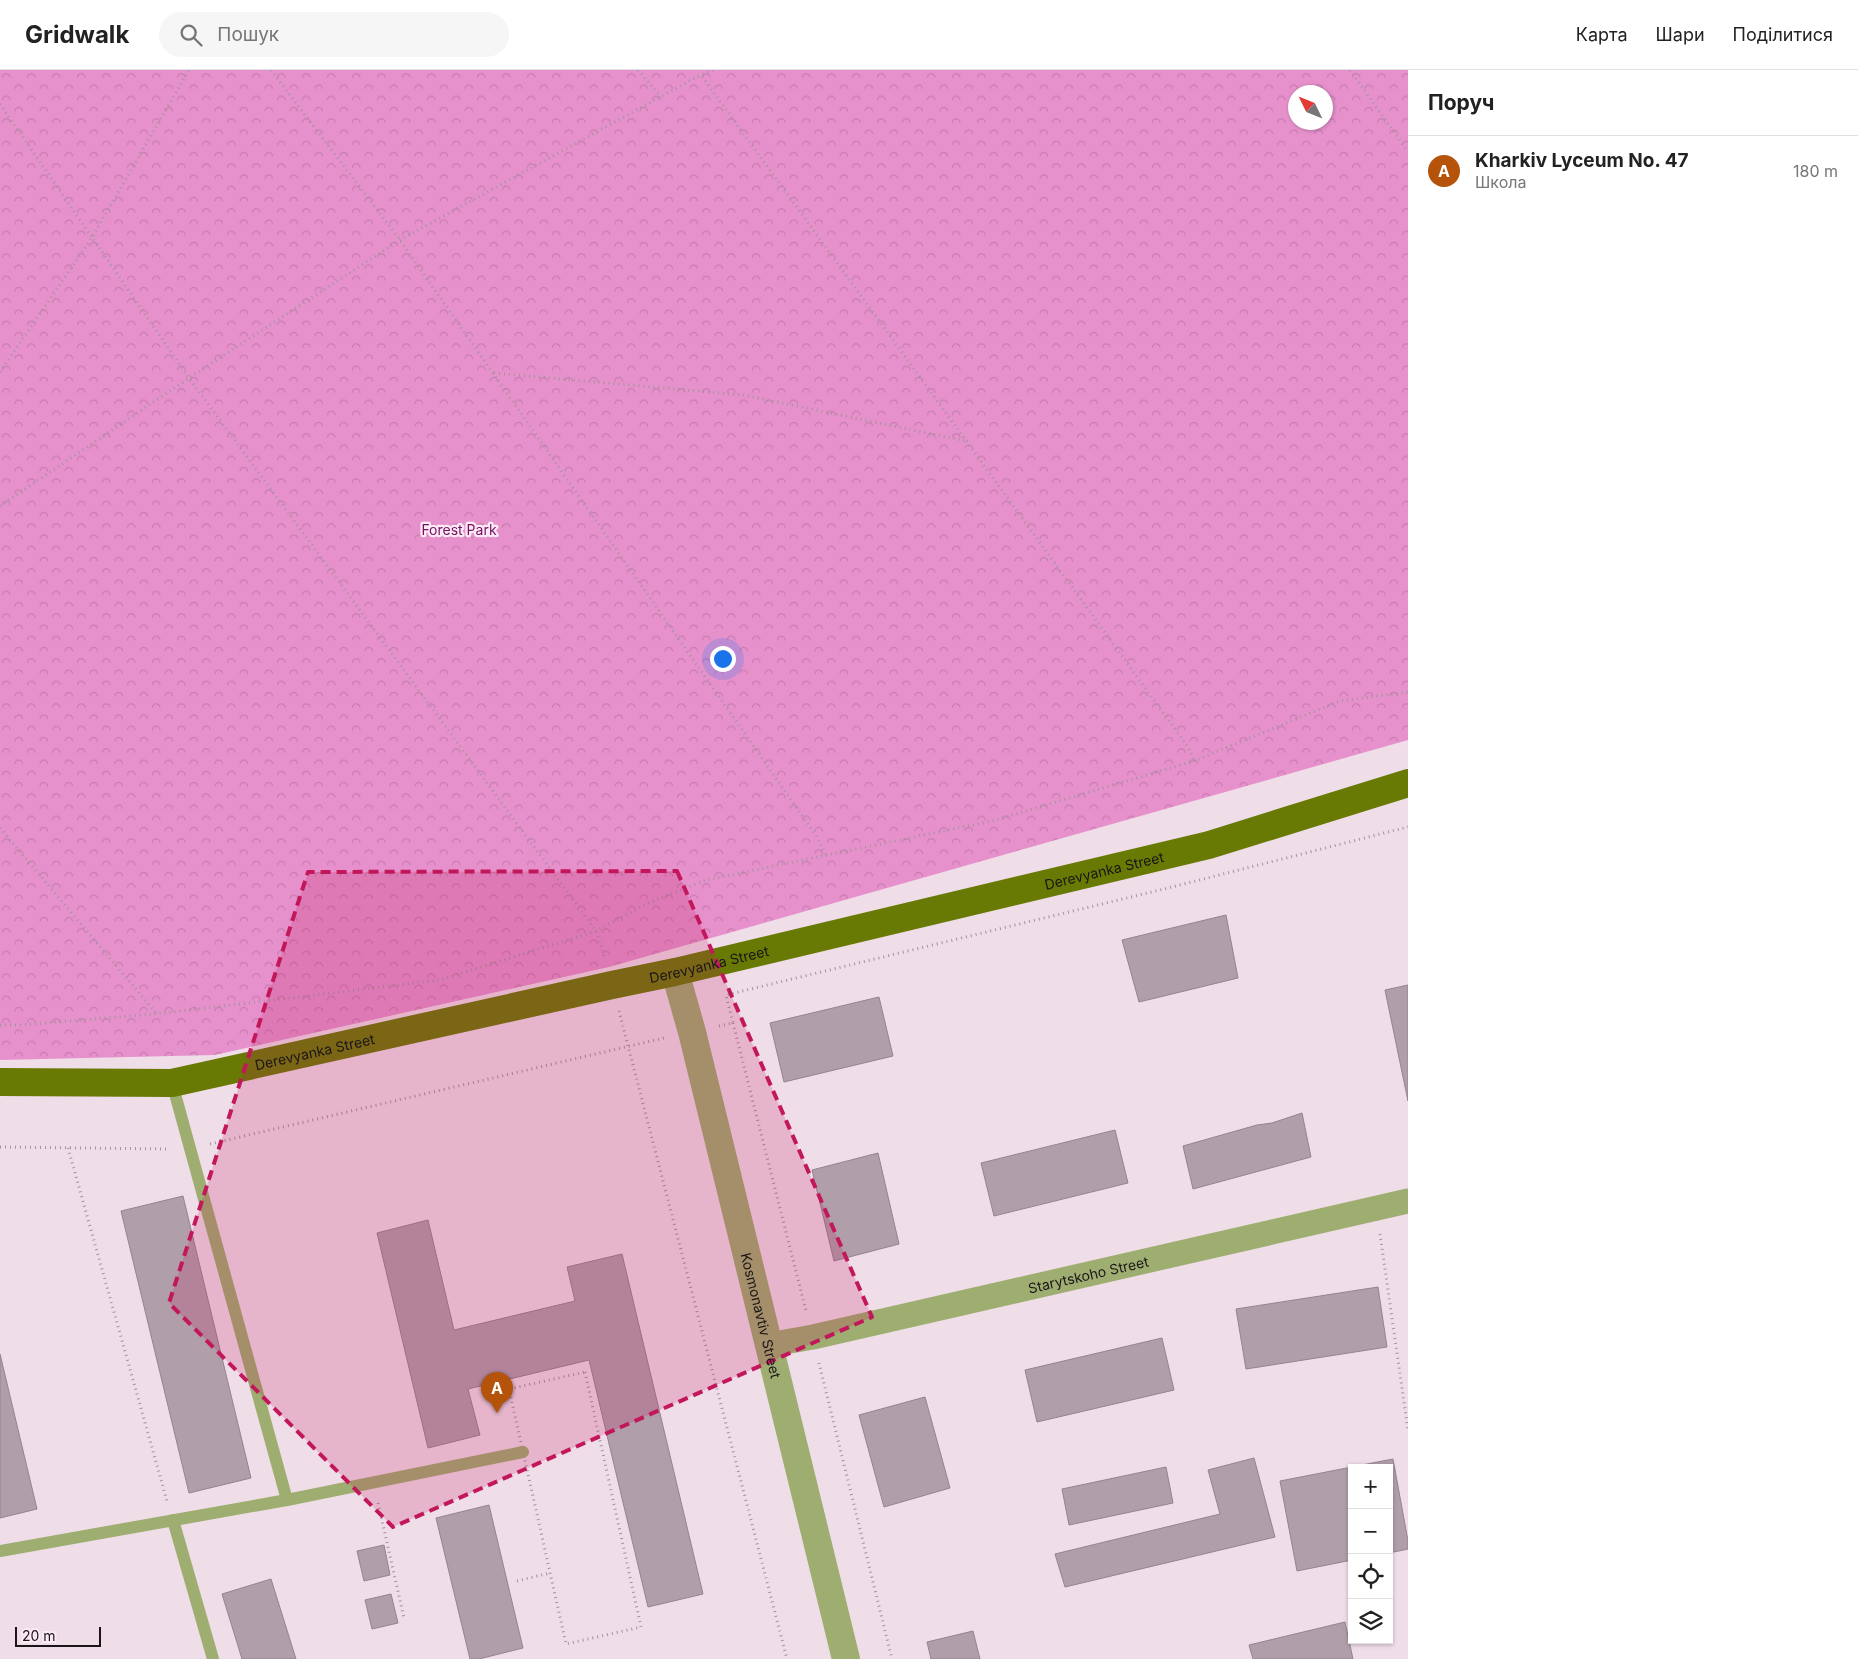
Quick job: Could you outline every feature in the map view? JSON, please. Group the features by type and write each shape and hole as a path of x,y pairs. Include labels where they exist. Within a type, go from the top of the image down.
{"main road":[{"name":"Derevyanka Street","path":"0,1082 172,1083 675,972 1210,845 1408,783"}],"street":[{"name":"Kosmonavtiv Street","path":"675,972 692,1032 846,1659"},
{"name":"Starytskoho Street","path":"768,1345 1408,1201"}],"lane":[{"path":"172,1083 287,1500"},
{"path":"0,1550 287,1500 523,1452"},
{"path":"173,1520 212,1659"}],"path":[{"path":"0,372 92,239 189,70"},
{"path":"271,70 400,240 817,837 826,856"},
{"path":"638,70 661,97"},
{"path":"0,506 189,378 400,240 711,70"},
{"path":"1350,70 1408,152"},
{"path":"701,75 1188,747 1194,762"},
{"path":"0,104 189,378 596,931 609,967"},
{"path":"493,373 743,395 966,441"},
{"path":"0,1025 156,1014 440,980 596,931 646,904 706,880 992,821 1194,762 1340,701 1408,692"},
{"path":"0,1147 190,1149 628,1045 733,1023 726,995 1408,827"},
{"path":"0,828 156,1014"},
{"path":"628,1045 787,1659"},
{"path":"68,1148 173,1520"},
{"path":"1377,1208 1408,1430"},
{"path":"584,1372 641,1627 566,1644 523,1452 509,1389 584,1372"},
{"path":"373,1483 404,1618"},
{"path":"517,1581 550,1573"}],"highlighted area":[{"path":"677,871 872,1317 393,1527 169,1303 308,872"}],"green space":[{"name":"Forest Park","path":"0,70 1408,70 1408,740 609,967 215,1055 0,1060"}],"building":[{"path":"1226,915 1238,978 1139,1002 1122,940"},
{"path":"1408,985 1408,1101 1385,990"},
{"path":"879,997 893,1056 784,1082 770,1023"},
{"path":"1302,1113 1311,1157 1193,1189 1183,1146 1257,1125 1272,1123"},
{"path":"1115,1130 1128,1183 994,1216 981,1163"},
{"path":"878,1153 899,1244 834,1261 812,1170"},
{"path":"183,1196 251,1478 189,1493 121,1211"},
{"path":"428,1220 454,1330 575,1301 567,1267 622,1254 703,1594 648,1607 589,1360 468,1389 480,1435 428,1448 377,1233"},
{"path":"1378,1287 1387,1347 1246,1369 1236,1309"},
{"path":"1162,1338 1174,1390 1037,1422 1025,1370"},
{"path":"0,1354 37,1509 0,1518"},
{"path":"925,1397 950,1488 884,1507 859,1415"},
{"path":"1254,1458 1275,1537 1065,1587 1055,1554 1220,1514 1208,1470"},
{"path":"1393,1459 1408,1549 1393,1552 1393,1464 1367,1464"},
{"path":"1166,1467 1173,1503 1069,1525 1062,1489"},
{"path":"1348,1468 1348,1561 1297,1571 1280,1481"},
{"path":"489,1505 523,1648 479,1659 470,1659 436,1518"},
{"path":"384,1545 390,1575 364,1581 357,1551"},
{"path":"271,1579 296,1659 242,1659 222,1594"},
{"path":"391,1594 398,1623 372,1629 365,1600"},
{"path":"1345,1622 1348,1644 1350,1644 1353,1659 1253,1659 1249,1645"},
{"path":"973,1631 980,1659 931,1659 927,1642"}],"place":[{"name":"Kharkiv Lyceum No. 47","path":"497,1413"}]}
